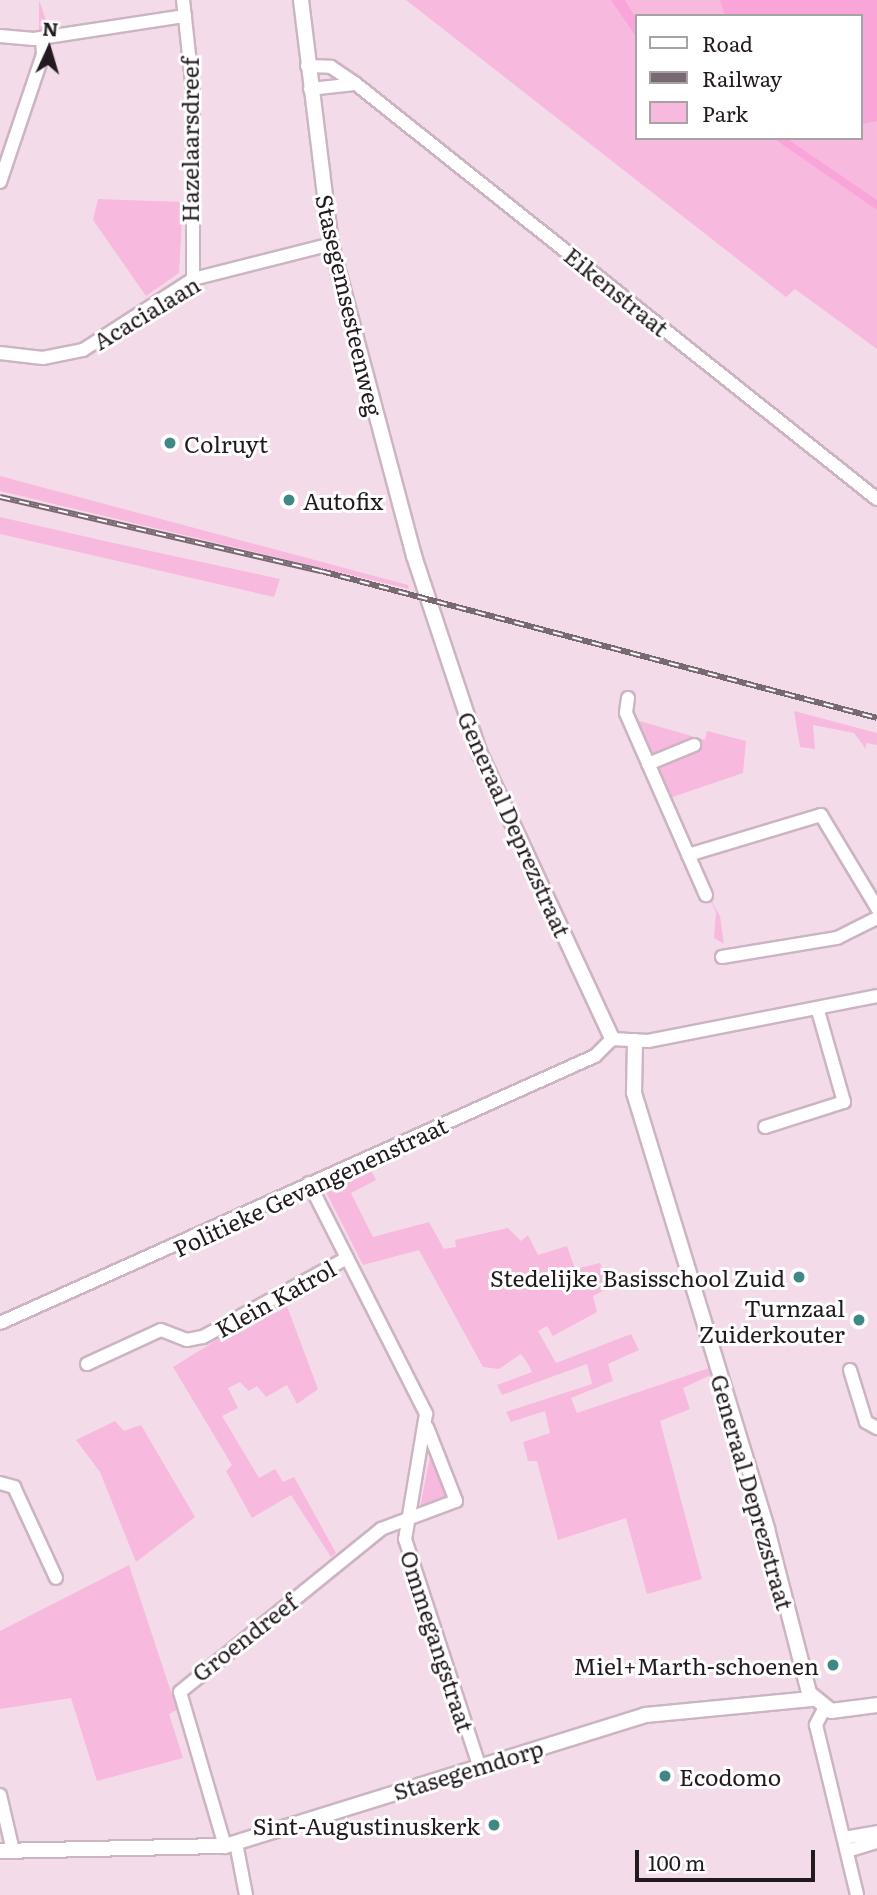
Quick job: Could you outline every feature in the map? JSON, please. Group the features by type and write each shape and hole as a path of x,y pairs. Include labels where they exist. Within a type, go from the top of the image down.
{"street":[{"name":"Hazelaarsdreef","path":"183,0 193,90 193,279"},
{"name":"Stasegemsesteenweg","path":"301,0 331,244 432,603"},
{"path":"0,36 42,37 185,16"},
{"path":"0,182 43,54 42,37"},
{"name":"Eikenstraat","path":"307,66 331,67 356,84 877,499"},
{"path":"310,89 356,84"},
{"name":"Acacialaan","path":"0,353 43,358 83,350 193,279 331,244"},
{"name":"Generaal Deprezstraat","path":"432,603 480,754 612,1039"},
{"path":"628,698 626,713 706,895"},
{"path":"649,764 694,745"},
{"path":"688,855 821,815 877,908"},
{"path":"722,957 837,938 877,918"},
{"path":"612,1039 635,1041 818,1011 877,996"},
{"path":"765,1127 844,1101 818,1011"},
{"name":"Politieke Gevangenenstraat","path":"0,1323 595,1056 612,1039"},
{"name":"Generaal Deprezstraat","path":"635,1041 634,1093 767,1529 800,1660 818,1704"},
{"name":"Ommegangstraat","path":"309,1183 427,1427 456,1501 409,1516"},
{"name":"Klein Katrol","path":"87,1364 162,1330 187,1340 202,1337 346,1258"},
{"path":"850,1370 866,1422 877,1428"},
{"name":"Ommegangstraat","path":"427,1427 405,1539 479,1765"},
{"path":"0,1483 14,1487 56,1578"},
{"name":"Groendreef","path":"246,1895 180,1692 381,1529 409,1516"},
{"path":"818,1704 816,1725 857,1895"},
{"name":"Stasegemdorp","path":"6,1851 230,1845 479,1765 654,1713 818,1704 877,1705"},
{"path":"0,1795 6,1851"},
{"path":"844,1838 877,1832"},
{"path":"847,1851 877,1842"}],"green space":[{"path":"39,0 49,29 39,31"},
{"path":"406,0 877,0 877,349 795,289 786,297"},
{"path":"98,199 183,202 179,273 146,296 93,220"},
{"path":"0,476 408,585 409,589 0,491"},
{"path":"0,517 280,579 274,597 0,534"},
{"path":"794,711 877,733 877,745 866,743 866,749 854,733 813,725 815,749 800,747"},
{"path":"633,719 705,740 707,731 746,741 743,773 661,801"},
{"path":"708,895 720,916 724,944 714,938 716,912"},
{"path":"371,1171 376,1180 351,1193 373,1237 429,1222 444,1249 456,1247 455,1240 508,1228 521,1241 528,1235 538,1255 567,1246 575,1269 600,1263 610,1287 593,1296 597,1312 553,1336 547,1326 538,1331 556,1363 631,1334 639,1350 608,1364 613,1381 571,1398 577,1413 712,1367 713,1374 683,1388 690,1409 660,1421 702,1579 647,1594 626,1518 558,1540 537,1461 528,1461 523,1442 550,1433 545,1411 511,1422 506,1412 592,1384 587,1364 502,1395 497,1385 532,1372 528,1364 521,1354 499,1369 483,1367 419,1250 363,1265 326,1192"},
{"path":"284,1298 318,1389 297,1404 287,1385 266,1397 257,1386 249,1391 240,1382 228,1388 238,1408 222,1416 259,1478 275,1469 283,1482 294,1477 336,1553 331,1557 291,1495 252,1518 226,1471 232,1465 173,1367"},
{"path":"115,1421 124,1431 141,1425 195,1517 136,1562 100,1472 76,1440"},
{"path":"433,1442 450,1500 420,1507"},
{"path":"129,1565 177,1710 169,1714 183,1758 97,1781 71,1698 0,1709 0,1631"}],"shaded area":[{"path":"611,0 625,0 636,18 636,37"},
{"path":"720,0 877,0 877,121 863,124 863,14 724,14"},
{"path":"776,140 789,140 877,200 877,210"}],"railway":[{"path":"0,497 321,571 877,718"}],"place":[{"name":"Colruyt","path":"170,443"},
{"name":"Autofix","path":"289,500"},
{"name":"Stedelijke Basisschool Zuid","path":"799,1277"},
{"name":"Turnzaal Zuiderkouter","path":"859,1320"},
{"name":"Miel+Marth-schoenen","path":"833,1665"},
{"name":"Ecodomo","path":"665,1776"},
{"name":"Sint-Augustinuskerk","path":"494,1825"}]}
